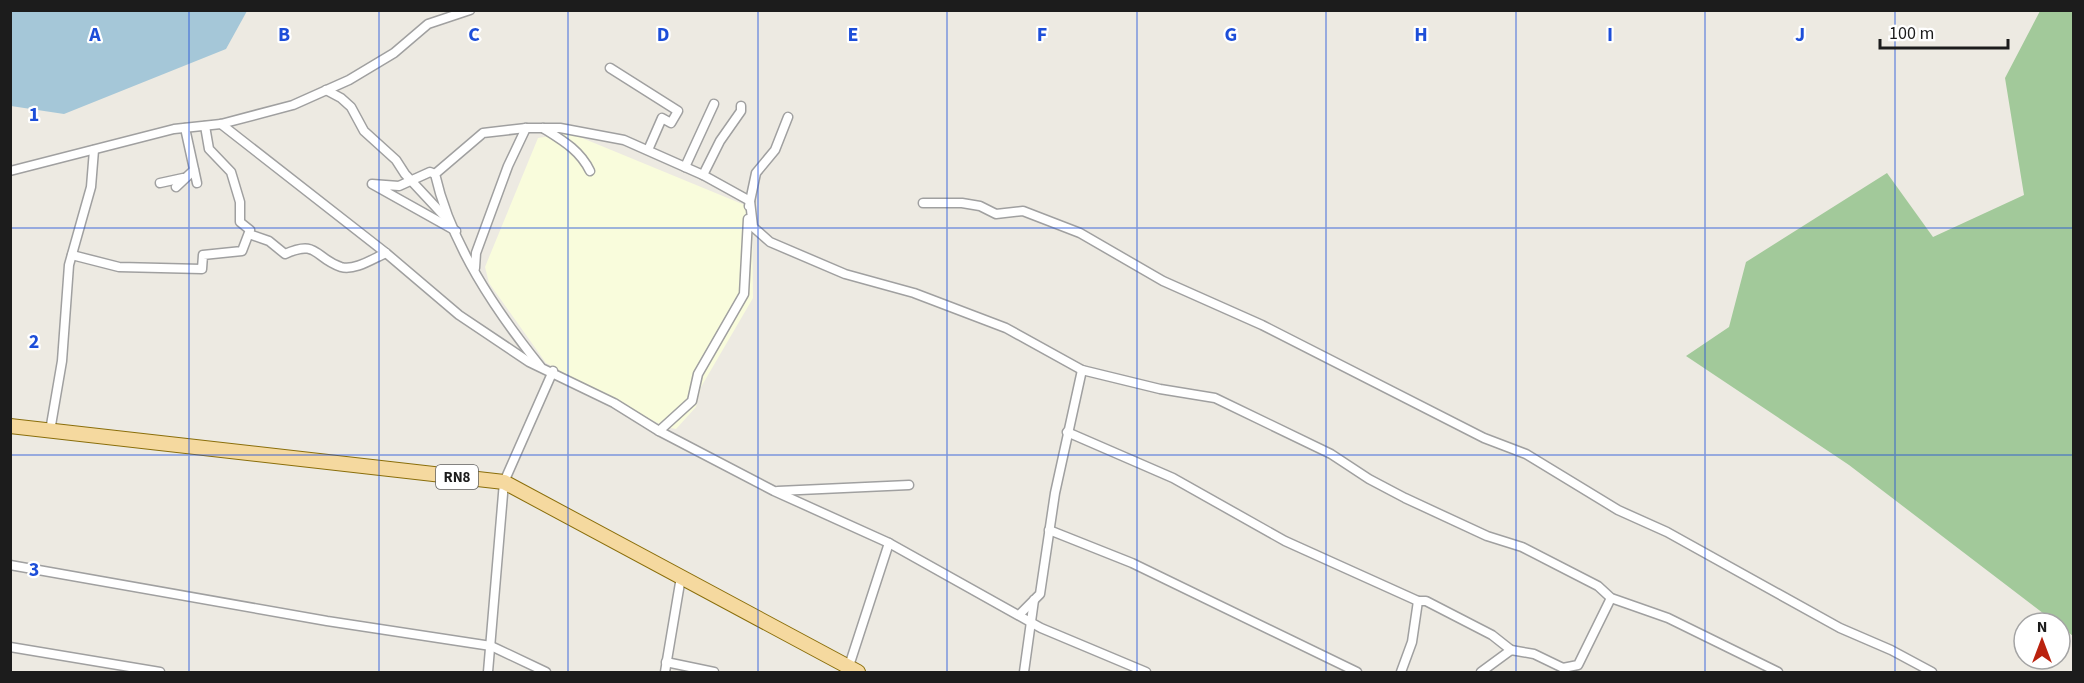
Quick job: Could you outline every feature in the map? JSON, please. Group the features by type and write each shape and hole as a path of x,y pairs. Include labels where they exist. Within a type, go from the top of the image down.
{"main road":[{"name":"RN8","path":"10,426 504,482 851,671"}],"street":[{"path":"10,171 185,128 221,124 292,105 349,80 394,53 428,24 470,10"},
{"path":"610,68 678,111 671,123 662,118 648,150"},
{"path":"326,90 341,98 351,107 364,131 396,160 411,181 454,228"},
{"path":"685,167 714,104"},
{"path":"703,175 720,141 741,111 741,106"},
{"path":"659,431 692,401 698,374 744,294 750,201 756,173 775,150 788,117"},
{"path":"221,124 387,253 459,315 529,362 553,371 614,403 659,431 774,491 889,543 1032,623 1146,672"},
{"path":"72,255 119,267 202,269 203,255 242,251 250,230 240,222 240,202 231,172 209,149 206,126"},
{"path":"185,128 197,183"},
{"path":"474,269 476,253 508,166 526,128"},
{"path":"543,128 574,149 585,160 590,171"},
{"path":"435,174 483,133 543,128 609,137 648,150 703,175 750,201"},
{"path":"50,431 62,361 72,255 91,187 94,150"},
{"path":"176,187 194,170"},
{"path":"435,174 430,172 399,186 372,184 454,228"},
{"path":"435,174 441,200 474,269 509,328 540,366"},
{"path":"160,183 184,178"},
{"path":"750,201 753,227 770,243 845,274 914,293 1006,328 1082,370 1160,389 1215,398 1331,454 1369,479 1405,498 1487,536 1522,547 1598,586 1611,598 1668,618 1778,672"},
{"path":"923,203 971,204 996,214 1023,211 1080,233 1171,285 1262,325 1484,438 1527,454 1602,501 1667,532 1840,628 1891,650 1932,672"},
{"path":"249,234 269,241 285,254 299,247 310,247 342,267 357,266 387,253"},
{"path":"1020,615 1040,594 1067,432 1082,370"},
{"path":"488,672 504,482 553,371"},
{"path":"1067,432 1173,478 1285,541 1418,601 1426,601 1492,635 1510,650 1534,654 1572,672"},
{"path":"774,491 909,485"},
{"path":"1049,530 1132,563 1357,672"},
{"path":"851,671 889,543"},
{"path":"10,565 327,621 491,646 546,672"},
{"path":"665,672 681,578"},
{"path":"1563,668 1578,665 1611,598"},
{"path":"1024,672 1034,600"},
{"path":"1401,672 1412,642 1418,601"},
{"path":"10,647 160,672"},
{"path":"1481,672 1510,650"},
{"path":"666,662 714,672"}],"shaded area":[{"path":"570,133 752,208 753,298 701,387 696,407 676,429 665,427 546,363 489,283 485,267 538,138"}],"green space":[{"path":"2040,11 2073,11 2073,636 2072,611 2040,611 1849,465 1686,356 1729,327 1746,262 1887,173 1933,237 2024,195 2005,78"}],"water":[{"path":"11,10 251,11 247,11 226,49 64,114 11,106"}]}
